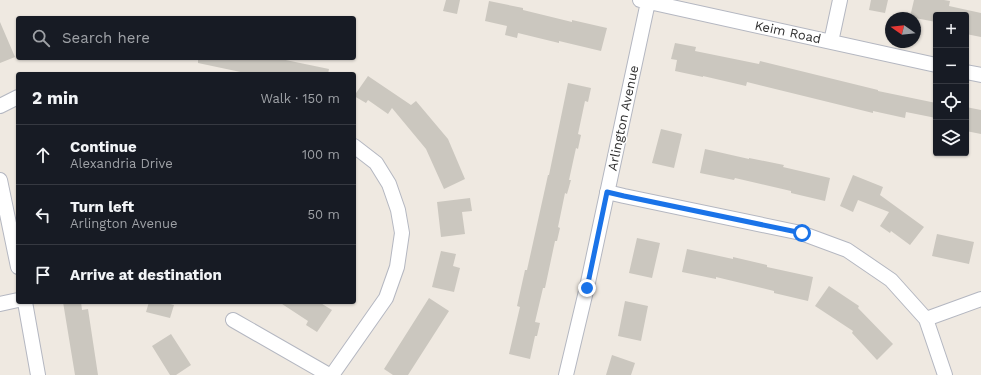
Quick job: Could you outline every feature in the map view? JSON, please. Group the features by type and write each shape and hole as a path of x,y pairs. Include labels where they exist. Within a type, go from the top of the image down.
{"street":[{"path":"831,42 840,0"},
{"name":"Keim Road","path":"644,1 933,64"},
{"name":"Arlington Avenue","path":"566,375 587,288 644,1"},
{"path":"969,73 981,75"},
{"path":"0,106 16,99"},
{"path":"332,375 386,298 397,267 402,233 398,210 388,184 376,163 356,148"},
{"path":"0,180 16,257"},
{"path":"607,192 802,233 847,250 891,280 926,319 945,375"},
{"path":"926,319 981,299"},
{"path":"0,304 16,300"},
{"path":"25,304 38,375"},
{"path":"233,320 329,375"}],"building":[{"path":"446,0 460,0 457,14 443,11"},
{"path":"871,0 888,0 885,13 869,10"},
{"path":"914,0 950,1 949,6 981,13 981,37 969,35 969,12 933,12 933,21 921,19 921,12 911,12"},
{"path":"489,1 523,8 523,10 572,22 572,20 607,28 601,51 518,33 517,38 505,35 507,26 485,21"},
{"path":"0,22 15,57 0,63"},
{"path":"675,43 696,47 695,51 759,64 760,61 878,91 933,102 933,117 906,112 905,118 873,111 873,113 747,82 746,86 675,71 677,60 671,59"},
{"path":"198,60 286,60 329,69 328,72 241,72 198,63"},
{"path":"368,76 411,105 416,101 448,139 465,179 444,189 426,149 392,108 388,114 368,100 366,103 356,97 356,93"},
{"path":"568,83 591,88 588,102 585,101 578,134 581,135 578,149 576,148 569,180 571,180 567,194 565,193 558,227 560,228 557,241 555,241 545,288 543,288 535,322 540,323 537,336 535,336 530,359 509,354 520,307 517,306 549,175"},
{"path":"969,108 981,110 981,134 969,132"},
{"path":"661,129 682,134 674,168 652,163"},
{"path":"705,149 784,165 783,167 830,178 825,201 791,193 791,191 735,178 734,180 700,173"},
{"path":"853,175 883,187 880,195 924,227 910,245 891,231 890,233 880,226 889,212 858,200 853,212 840,206"},
{"path":"470,198 472,211 462,212 465,234 441,237 437,202"},
{"path":"937,234 974,242 969,264 932,256"},
{"path":"637,238 660,243 652,278 629,273"},
{"path":"687,249 733,259 733,257 767,265 767,267 813,277 808,301 716,277 716,279 682,272"},
{"path":"441,251 456,254 453,266 460,268 454,292 432,287"},
{"path":"829,286 859,306 858,308 893,344 877,360 852,333 853,331 815,306"},
{"path":"429,298 449,311 408,375 393,375 384,369"},
{"path":"625,301 648,306 641,341 618,336"},
{"path":"63,304 81,304 82,310 88,309 98,375 75,375"},
{"path":"148,304 174,305 170,318 146,312"},
{"path":"282,304 322,304 332,310 317,332 306,325 308,321"},
{"path":"171,334 191,365 176,375 170,375 152,346"},
{"path":"612,355 635,363 631,375 606,375"}],"route":[{"path":"587,288 607,192 802,233"}]}
